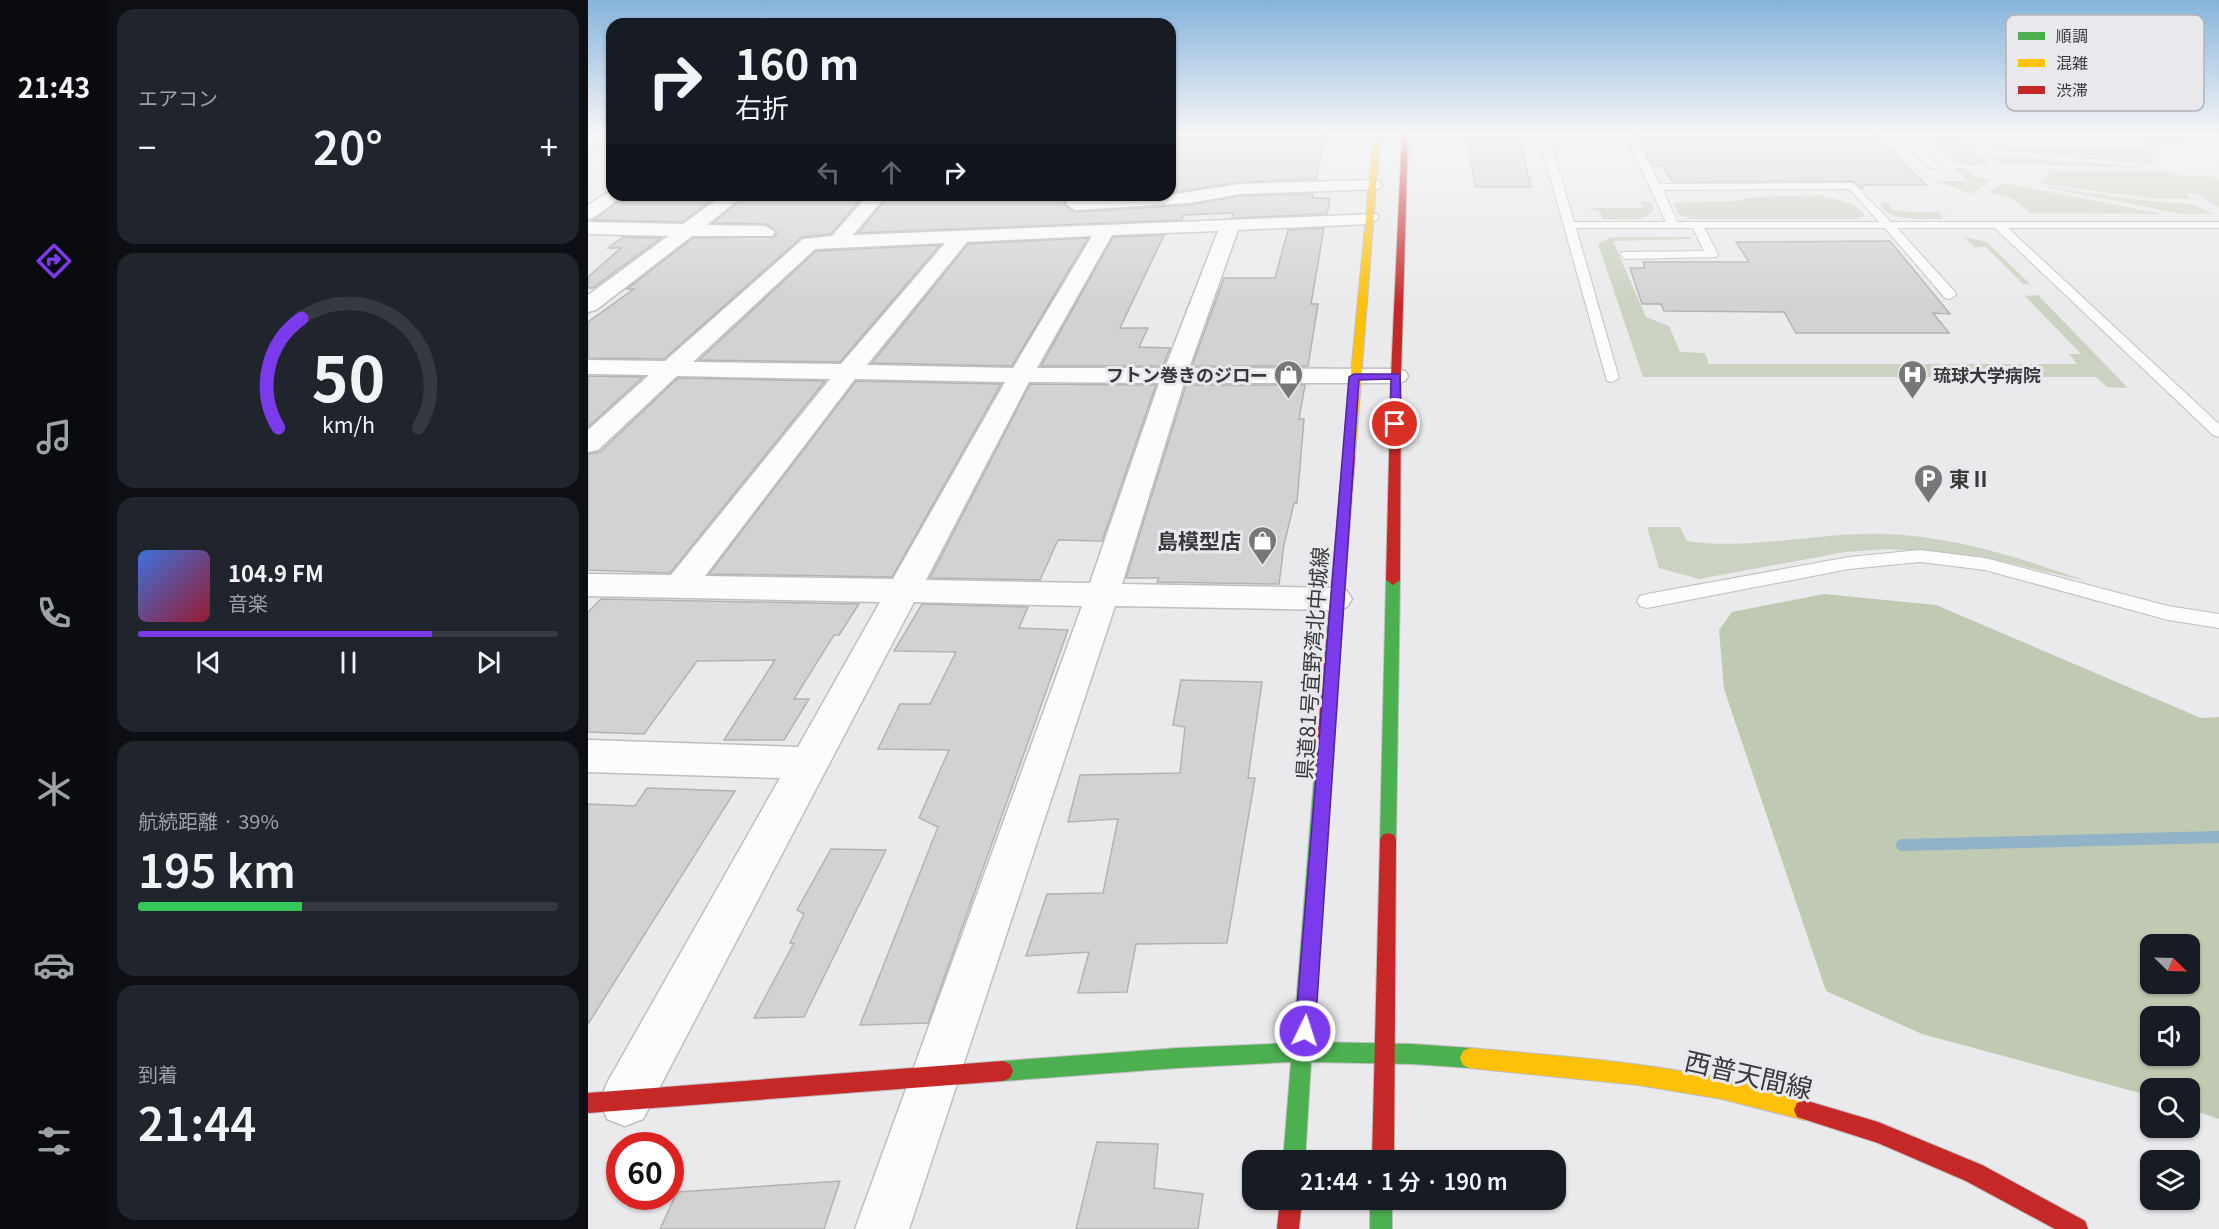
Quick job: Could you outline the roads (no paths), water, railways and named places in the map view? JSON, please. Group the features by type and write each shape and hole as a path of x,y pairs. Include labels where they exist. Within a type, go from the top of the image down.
{"main road":[{"name":"県道81号宜野湾北中城線","path":"1295,1150 1336,599 1354,377 1373,190"},
{"path":"1383,1150 1396,376 1403,190"},
{"name":"西普天間線","path":"588,1103 1184,1057 1303,1053 1442,1055 1655,1076 1742,1091 1878,1133 1974,1173 2077,1229"},
{"path":"1288,1229 1290,1210"},
{"path":"1381,1229 1382,1210"}],"street":[{"path":"1176,200 1232,190"},
{"path":"588,213 606,201"},
{"path":"588,305 727,201"},
{"path":"837,242 873,201"},
{"path":"1076,201 1075,204 1230,224 1370,218"},
{"path":"588,444 810,243 961,236 1170,201"},
{"path":"625,1101 901,593 1116,209"},
{"path":"882,1229 1102,596 1174,376 1230,224"},
{"path":"588,228 765,232"},
{"path":"679,587 848,372 961,236"},
{"path":"588,367 1021,375 1396,376"},
{"path":"588,585 901,593 1336,599"},
{"path":"588,756 809,764"}],"lane":[{"path":"1560,190 1612,378"},
{"path":"1658,190 1673,225"},
{"path":"1857,190 1950,295"},
{"path":"1997,224 2219,432"},
{"path":"1570,225 2219,225"},
{"path":"1626,255 1712,254 1696,225"},
{"path":"1647,601 1848,563 1920,556 1985,564 2168,613 2219,621"}],"waterway":[{"path":"1902,845 2219,837"}],"place":[{"name":"フトン巻きのジロー","path":"1289,400"},
{"name":"琉球大学病院","path":"1912,400"},
{"name":"東Ⅱ","path":"1928,504"},
{"name":"島模型店","path":"1262,566"}]}
